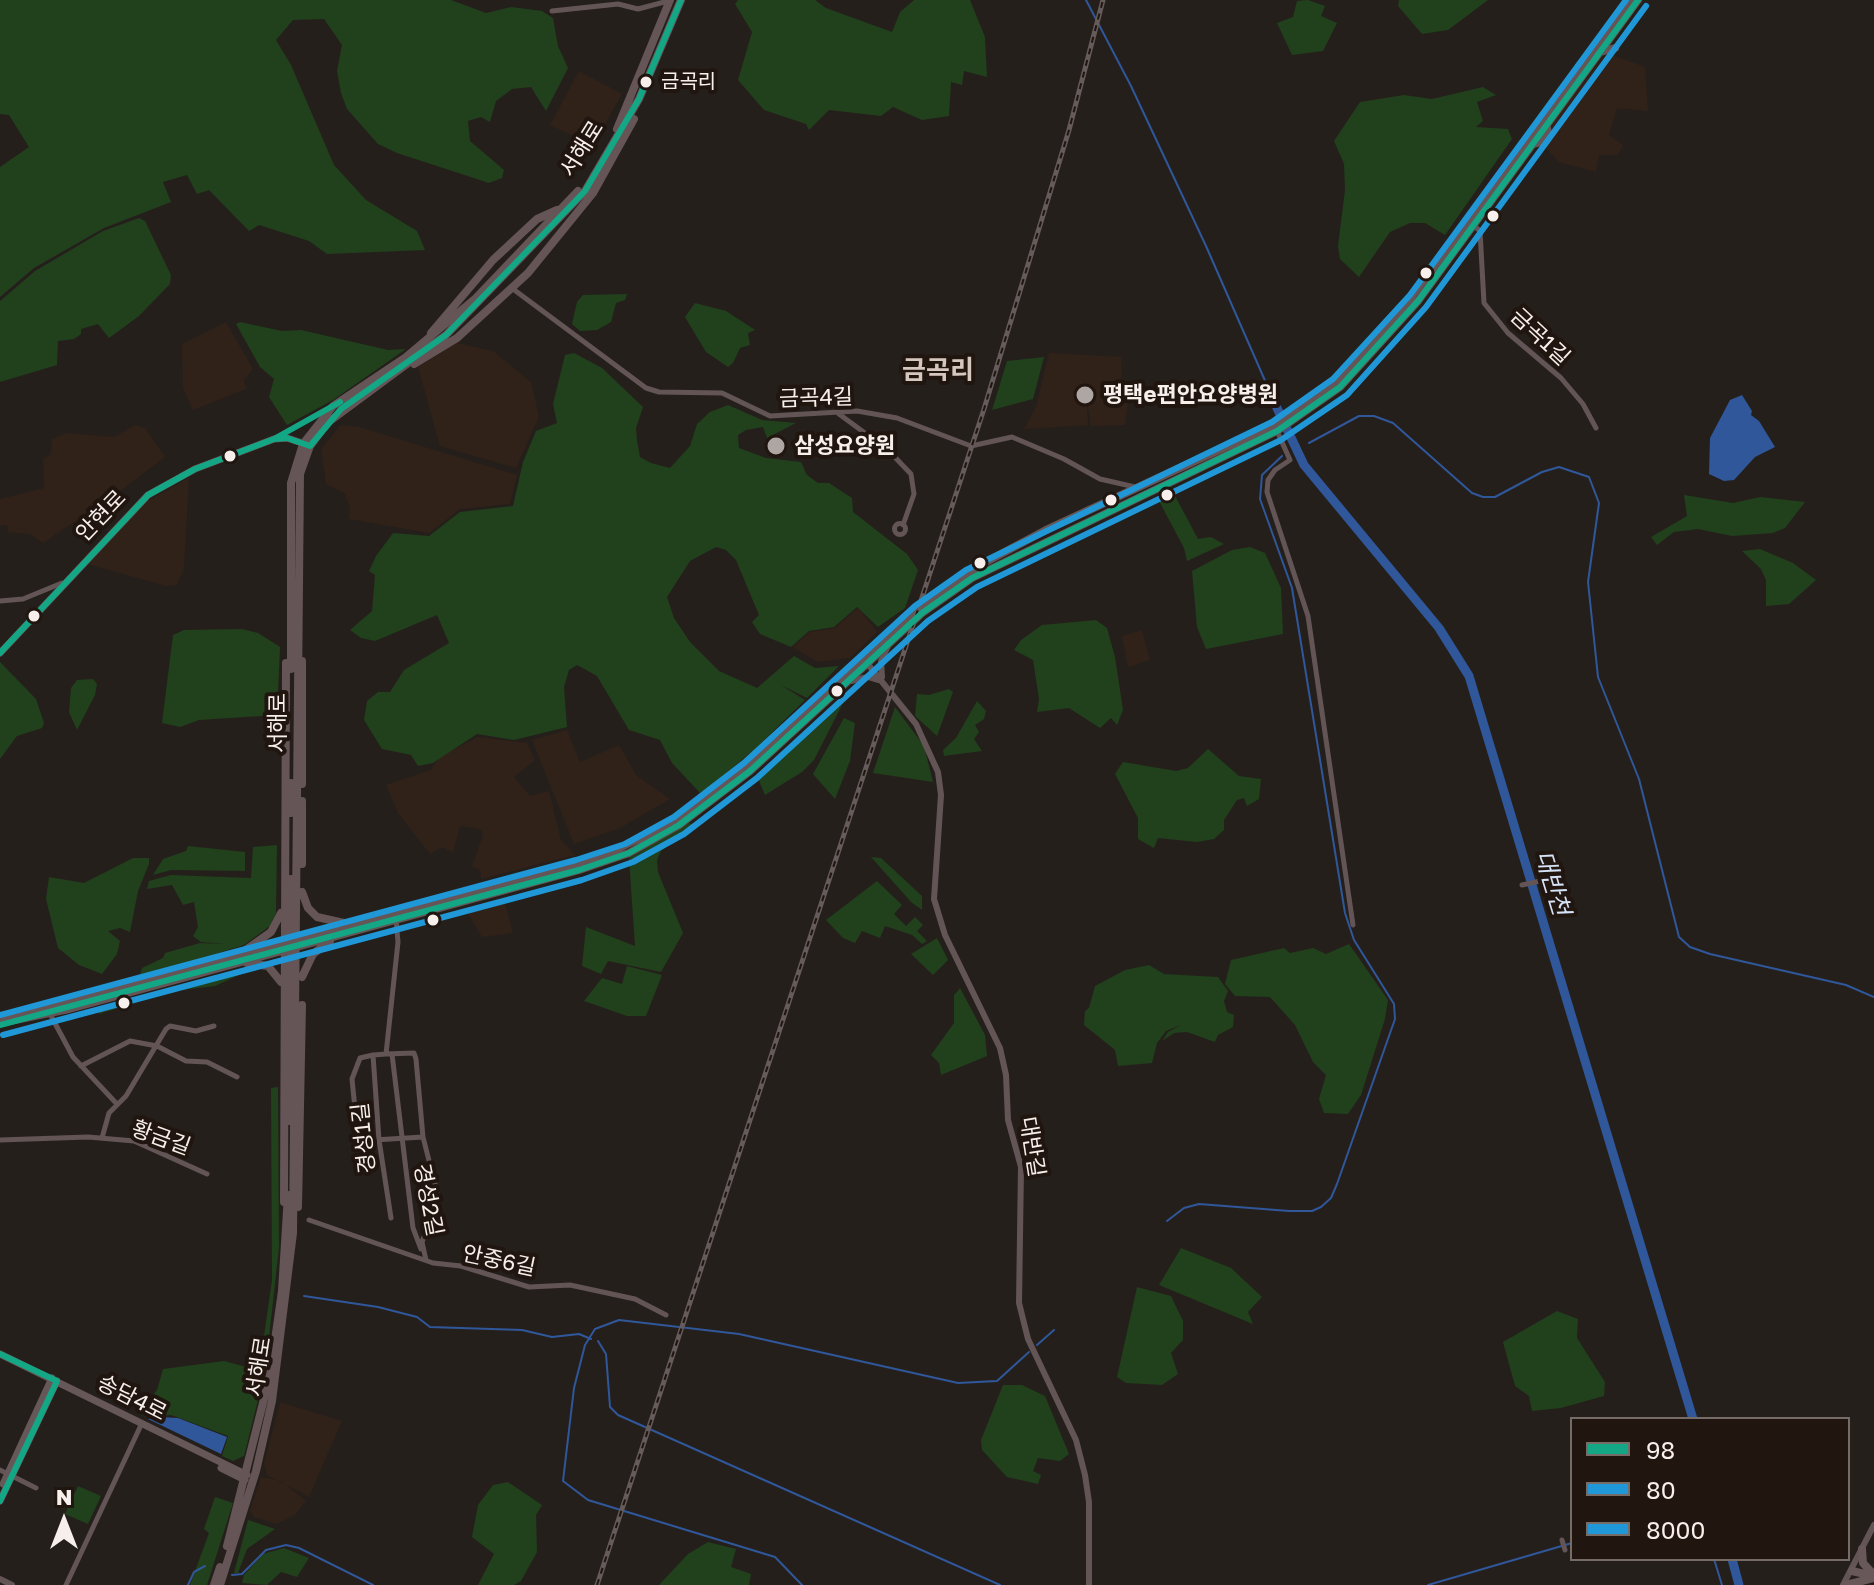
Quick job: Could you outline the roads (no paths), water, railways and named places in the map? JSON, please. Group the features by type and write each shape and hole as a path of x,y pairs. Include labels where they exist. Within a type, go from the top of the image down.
{"highway":[{"path":"1862,1549 1863,1563 1874,1577"},
{"path":"1852,1571 1874,1577"},
{"path":"1844,1585 1874,1577"}],"main road":[{"name":"서해로","path":"220,1585 256,1471 272,1401 293,1233 294,797 299,480 307,445 341,409 446,335 565,214 610,152 639,99 681,0"},
{"path":"1470,223 1629,0"},
{"path":"2,1022 283,946 337,936 597,858 652,835 731,779 864,661 972,578 1290,420 1340,377 1389,327 1530,146 1638,0"},
{"name":"서해로","path":"294,797 291,483 307,445 333,406 420,346 476,298 581,188 609,145 637,88 669,1"},
{"path":"1597,53 1615,48"},
{"path":"402,368 457,338 513,289 572,219 605,173 635,118 639,99"},
{"path":"420,346 490,266 537,219 561,209"},
{"path":"302,942 352,924 396,916 591,867 658,839 720,796 844,683 909,614 969,571 1046,530 1279,428"},
{"name":"안현로","path":"0,653 131,510 169,482 274,439 287,438 307,445"},
{"path":"293,1233 301,1154 299,577"},
{"path":"286,1245 284,708 291,607"},
{"path":"302,892 308,908 317,917 326,922 352,924"},
{"path":"2,1022 50,1014 231,960 266,937 275,927 284,905"},
{"path":"302,977 313,954 337,936"},
{"path":"231,960 264,965 283,985"},
{"name":"서해로","path":"214,1585 246,1478 273,1357 286,1245 292,1090"},
{"name":"송담4로","path":"0,1356 246,1478"},
{"path":"0,1490 54,1381"},
{"path":"0,1501 6,1473"}],"street":[{"name":"서해로","path":"552,11 618,4 638,9 669,1"},
{"name":"금곡1길","path":"1470,223 1480,231 1484,303 1508,333 1561,378 1583,404 1596,428"},
{"name":"금곡4길","path":"513,289 646,388 659,392 730,395 770,416 857,411 897,418 971,446 1012,437 1064,459 1100,479 1140,488"},
{"path":"838,413 907,467 915,488 903,525"},
{"path":"1279,428 1290,460 1275,470 1267,492 1308,616 1353,925"},
{"path":"0,601 23,599 62,583"},
{"path":"844,683 868,677 881,681 881,661 892,640"},
{"name":"대반길","path":"864,661 916,724 933,756 940,787 933,875 937,912 1000,1048 1006,1075 1008,1120 1021,1167 1019,1303 1028,1339 1076,1440 1085,1475 1089,1502 1089,1585"},
{"path":"1522,885 1540,881"},
{"path":"373,1055 389,1054 398,942 396,916"},
{"name":"황금길","path":"50,1014 73,1057 116,1103 126,1096 157,1046"},
{"path":"157,1046 170,1026 196,1031 214,1026"},
{"path":"81,1066 123,1042 157,1046 176,1058 207,1062 237,1077"},
{"name":"경성2길","path":"414,1053 423,1137 437,1192 437,1204 422,1242 426,1261 413,1228 389,1054 414,1053"},
{"name":"경성1길","path":"358,1141 352,1079 360,1058 373,1055 379,1140 391,1218"},
{"path":"102,1138 105,1123 116,1103"},
{"path":"359,1149 358,1141 423,1137"},
{"name":"황금길","path":"0,1140 102,1138 134,1141 207,1174"},
{"name":"안중6길","path":"309,1220 426,1261 461,1266 529,1287 570,1285 640,1300 666,1315"},
{"path":"66,1585 141,1425"},
{"path":"6,1473 36,1488"},
{"path":"1844,1585 1874,1525"},
{"path":"0,1579 12,1585"}],"water":[{"path":"1742,395 1752,411 1751,415 1759,421 1775,447 1755,457 1734,480 1724,481 1709,474 1710,438 1730,400"},
{"path":"178,1418 227,1437 221,1454 148,1419"}],"waterway":[{"path":"1086,0 1131,86 1206,246 1277,408"},
{"name":"대반천","path":"1277,408 1304,465 1439,628 1469,676 1692,1417"},
{"path":"1309,443 1359,416 1374,416 1393,423 1472,493 1483,497 1495,497 1542,472 1559,467 1589,477 1599,503 1588,582 1598,677 1639,779 1679,937 1690,947 1710,954 1846,985 1874,997"},
{"path":"1167,1221 1184,1208 1199,1204 1289,1211 1312,1211 1321,1207 1331,1198 1337,1184 1395,1019 1394,1004 1354,940 1345,913 1292,588 1260,499 1262,475 1282,456"},
{"path":"304,1296 378,1307 417,1317 430,1327 522,1330 552,1337 579,1334 591,1339"},
{"path":"802,1585 775,1557 588,1500 563,1481 574,1388 585,1345 595,1329 619,1320 739,1334 958,1383 997,1381 1029,1352"},
{"path":"1037,1345 1054,1330"},
{"path":"598,1341 606,1354 610,1407 618,1415 1000,1585"},
{"path":"1428,1585 1570,1544"},
{"path":"232,1575 242,1574 266,1550 286,1545 299,1548 373,1585"},
{"path":"1715,1561 1722,1585"},
{"name":"대반천","path":"1733,1561 1739,1585"},
{"path":"188,1585 194,1572 205,1566"}],"railway":[{"path":"597,1585 984,409 1069,130 1103,0"}],"place":[{"name":"금곡리","path":"646,82"},
{"name":"평택e편안요양병원","path":"1085,395"},
{"name":"삼성요양원","path":"776,446"}],"district":[{"name":"금곡리","path":"938,371"}]}
